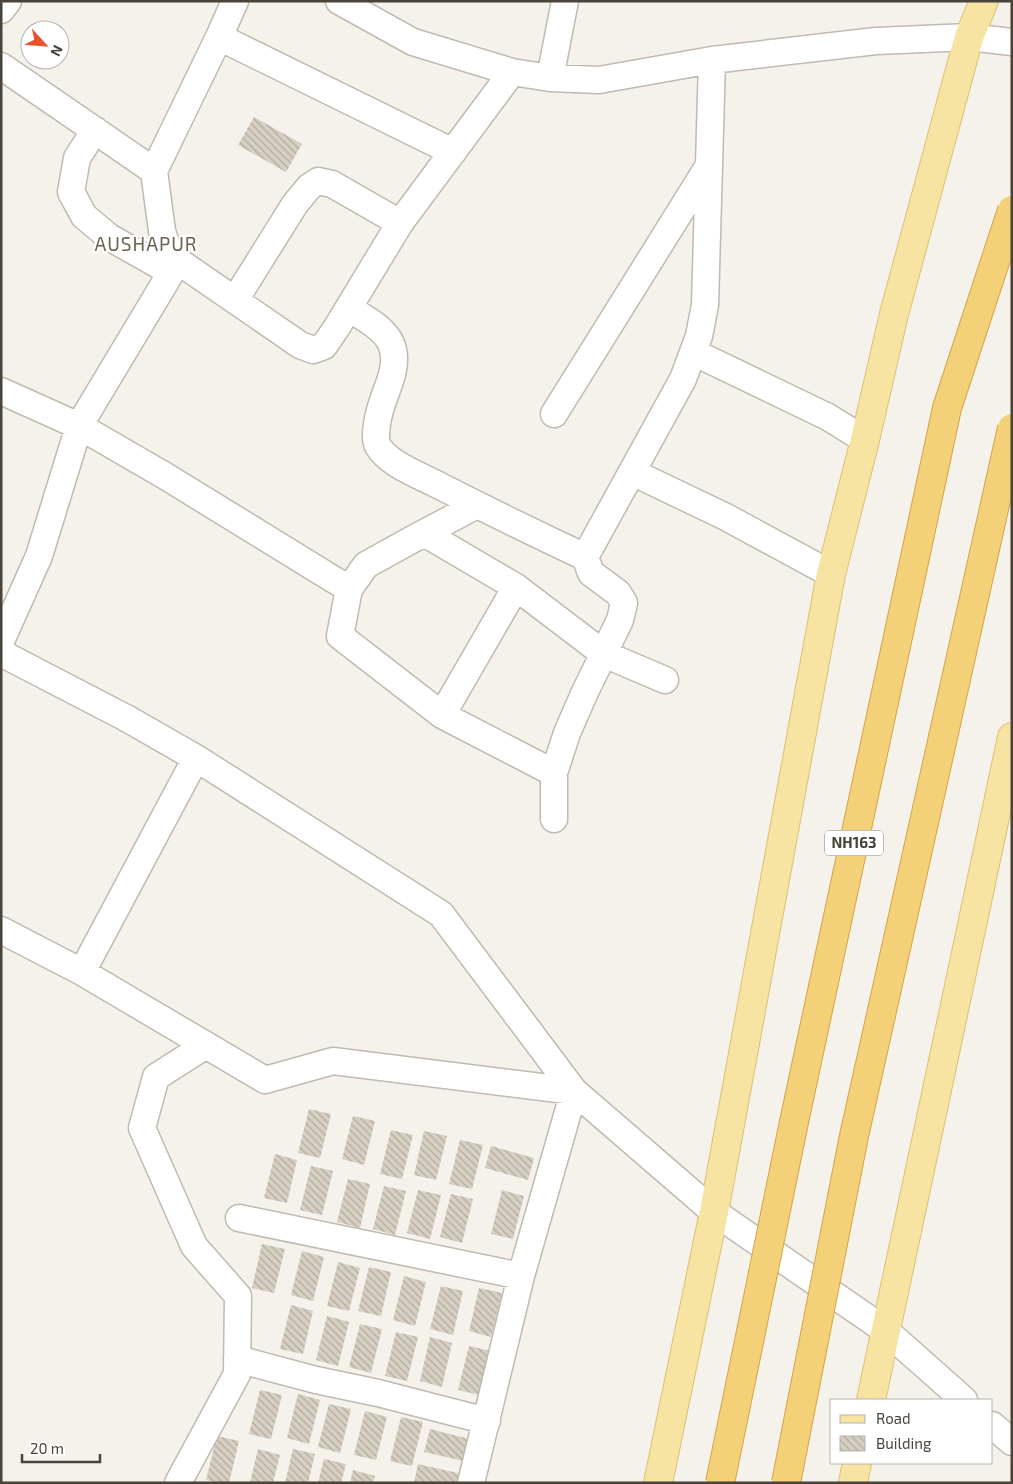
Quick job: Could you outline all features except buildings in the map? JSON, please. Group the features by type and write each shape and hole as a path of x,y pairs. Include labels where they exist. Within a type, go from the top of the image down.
{"highway":[{"name":"NH163","path":"720,1483 796,1112 947,408 1012,210"},
{"path":"786,1483 854,1136 1012,428"}],"main road":[{"path":"658,1483 714,1212 831,574 894,314 969,37 984,1"},
{"path":"870,1399 1012,737"},
{"path":"853,1483 857,1464"}],"street":[{"path":"1,10 8,1"},
{"path":"175,266 162,231 154,171 220,37 235,1"},
{"path":"338,1 414,42 512,72 550,78 599,80 712,60 876,41 969,37 1012,42"},
{"path":"550,78 565,1"},
{"path":"220,37 453,152"},
{"path":"585,558 683,379 699,336 705,304 712,60"},
{"path":"1,66 154,171"},
{"path":"95,130 77,158 71,192 84,216 109,237 175,266 235,300 300,345 313,350 324,346 400,222 512,72"},
{"path":"554,414 709,166"},
{"path":"235,300 296,204 309,187 318,181 332,184 400,222"},
{"path":"1,641 39,556 79,426 175,266"},
{"path":"349,308 376,325 389,338 395,353 390,382 379,410 376,432 378,446 391,460 476,505 585,558 592,573 618,593 624,603 620,620 567,734 554,773 554,819"},
{"path":"693,352 828,417 865,440"},
{"path":"1,390 79,426 168,477 350,588"},
{"path":"632,472 726,517 831,574"},
{"path":"476,505 366,565 350,588 340,636 442,715 554,773"},
{"path":"424,533 516,587 604,654 665,680"},
{"path":"442,715 516,587"},
{"path":"1,653 128,719 196,758 441,914 574,1091 714,1212 885,1330 963,1399"},
{"path":"82,972 196,758"},
{"path":"1,930 82,972 265,1080 333,1061 574,1091"},
{"path":"178,1483 237,1374 238,1296 194,1246 142,1128 156,1077 206,1045"},
{"path":"471,1483 521,1276 574,1091"},
{"path":"239,1218 521,1276"},
{"path":"237,1359 316,1380 378,1392 487,1421"},
{"path":"993,1425 1012,1442"}],"district":[{"name":"AUSHAPUR","path":"146,244"}]}
